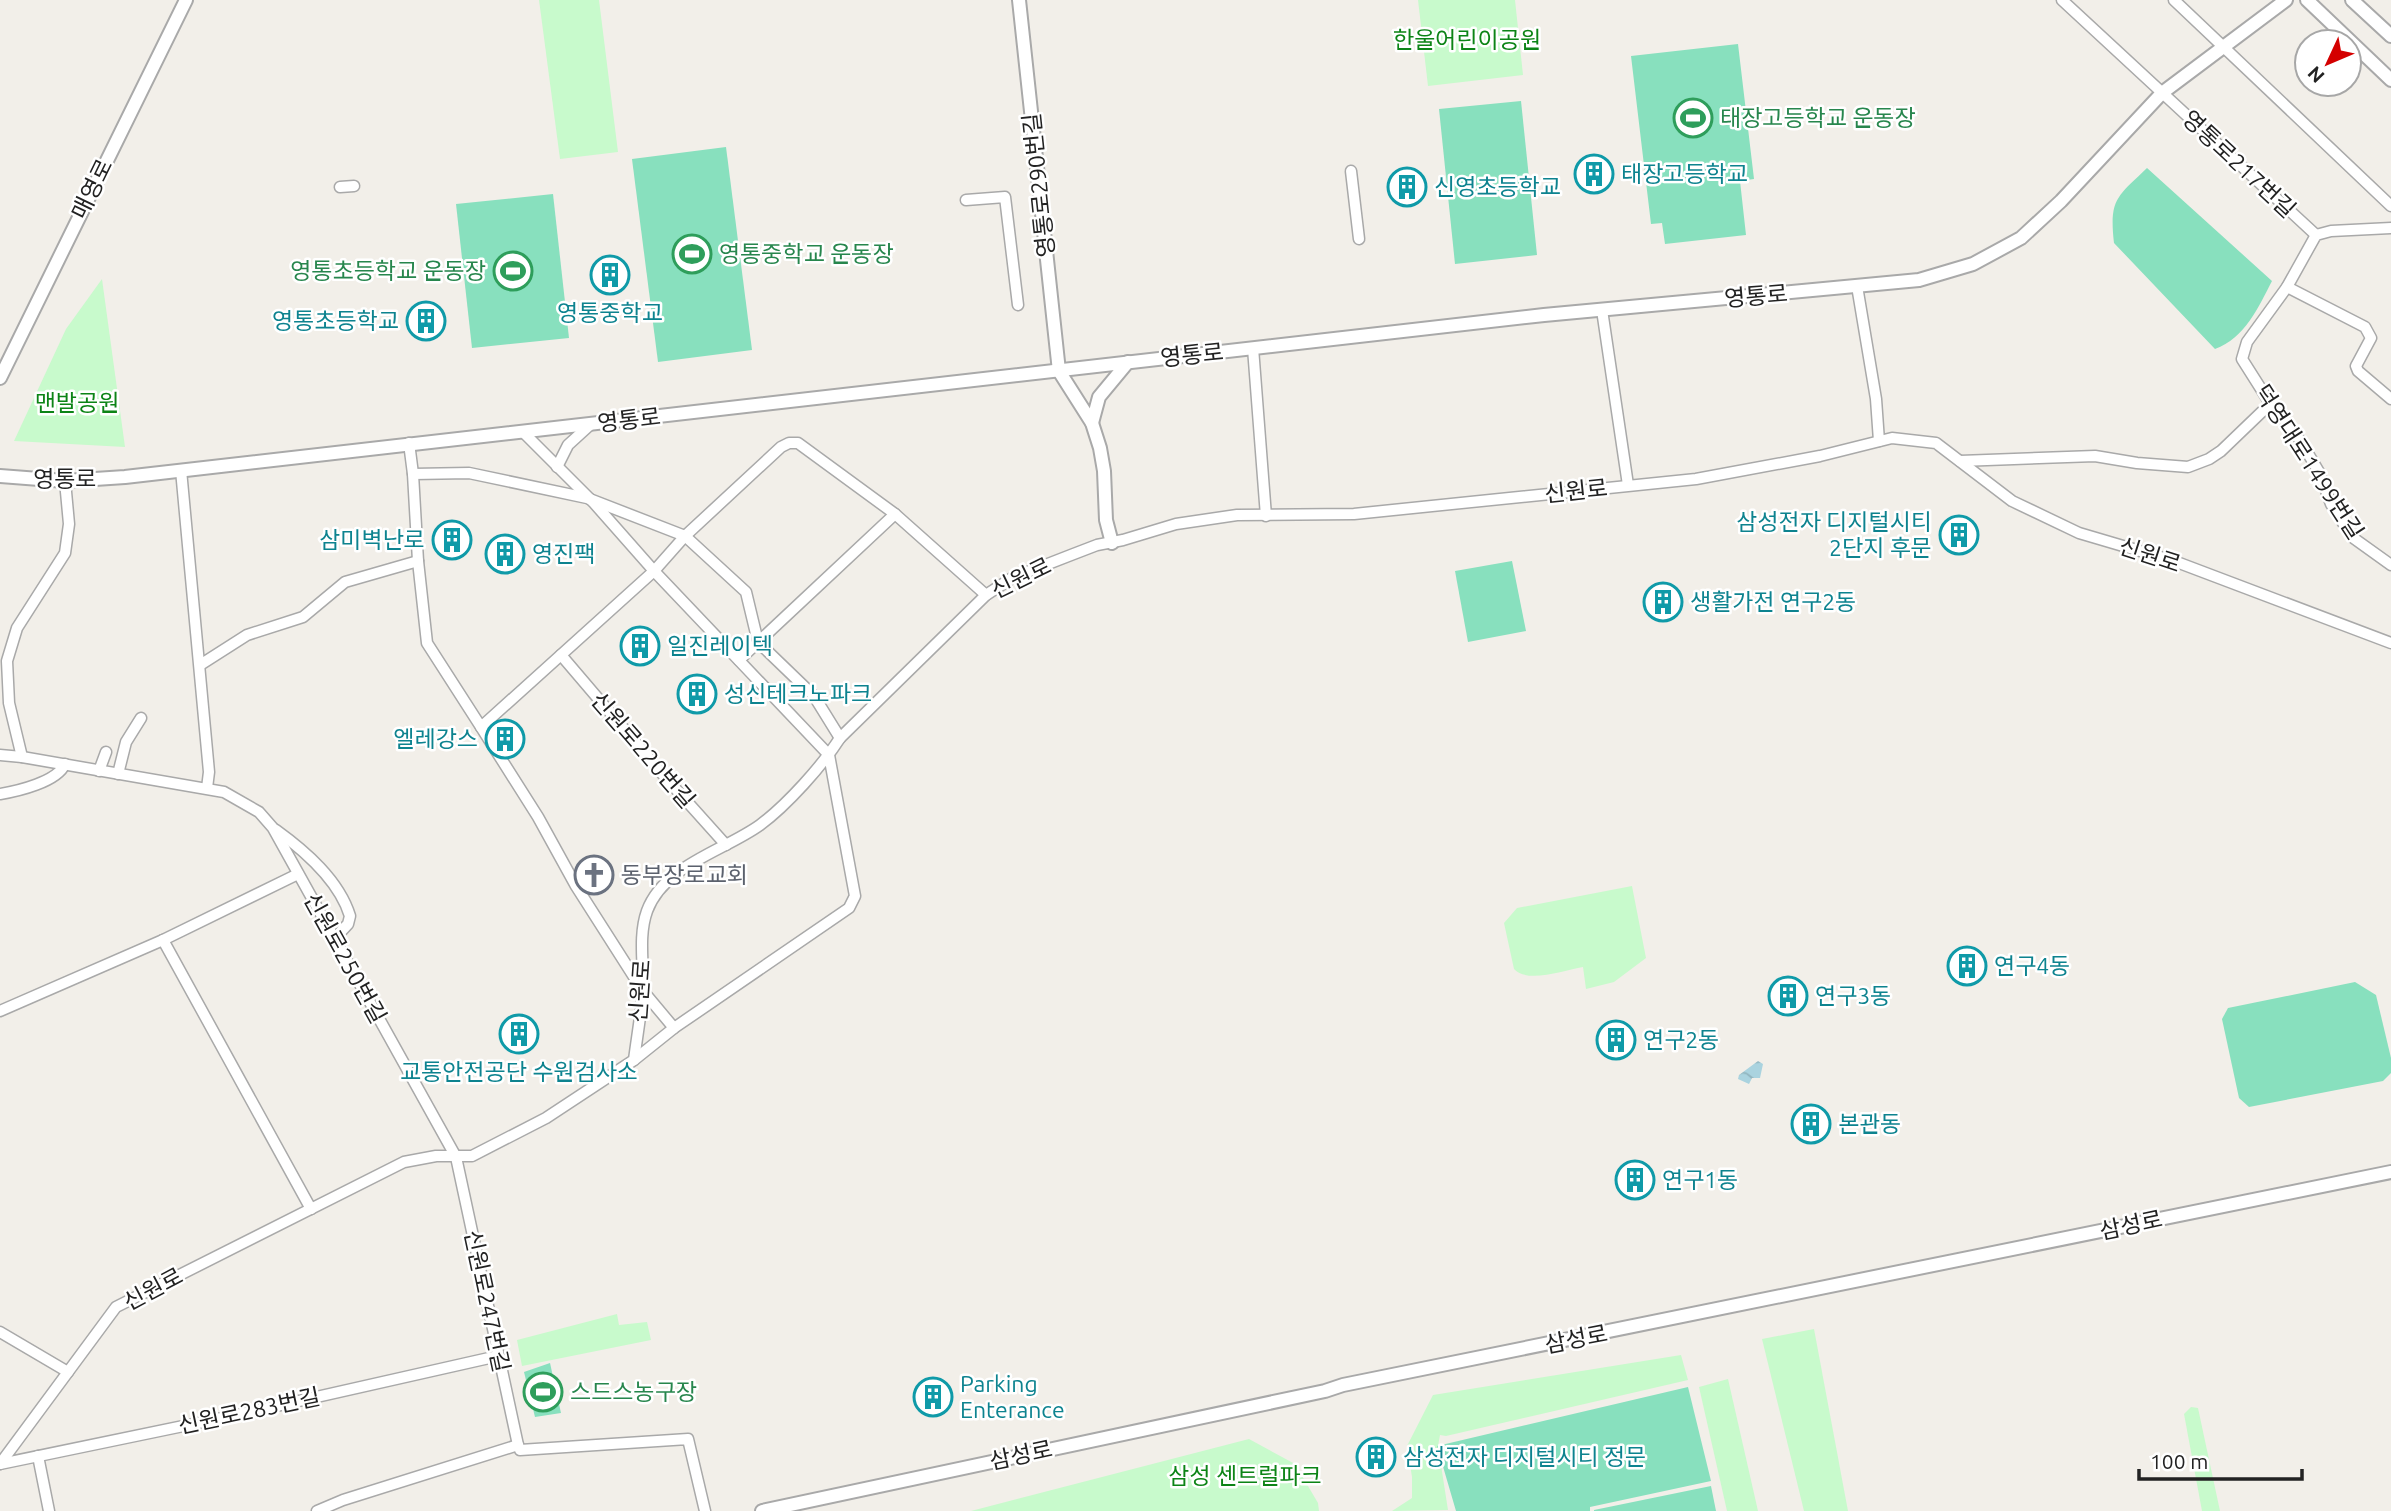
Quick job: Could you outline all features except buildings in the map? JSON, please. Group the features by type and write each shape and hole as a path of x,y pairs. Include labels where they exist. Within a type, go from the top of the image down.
{"street":[{"name":"매영로","path":"0,378 186,0"},
{"name":"영통로290번길","path":"1019,0 1059,371"},
{"name":"영통로217번길","path":"2062,0 2316,235"},
{"path":"2174,0 2391,206"},
{"name":"영통로","path":"0,476 65,481 181,470 1253,348 1602,310 1919,280 1973,264 2021,238 2061,201 2162,93 2286,0"},
{"path":"2307,0 2391,80"},
{"path":"2351,0 2391,36"},
{"path":"1351,171 1359,239"},
{"path":"340,187 354,186"},
{"path":"966,201 1005,197 1018,305"},
{"path":"2316,235 2331,231 2391,228"},
{"name":"덕영대로1499번길","path":"2316,235 2287,287 2247,342 2242,359 2300,440 2319,472 2331,504 2352,537 2391,565"},
{"path":"1857,286 1876,399 1879,441"},
{"path":"2287,287 2365,327 2371,338 2356,366 2358,371 2391,399"},
{"path":"1602,310 1628,485"},
{"path":"1253,348 1266,516"},
{"path":"1092,423 1099,397 1128,362"},
{"path":"1059,371 1092,423 1103,458 1103,498 1112,543"},
{"path":"1960,461 2095,456 2188,467 2221,451 2271,403"},
{"path":"557,467 568,445 592,424"},
{"path":"524,433 594,503 654,571 830,755 855,896 849,908 674,1028 634,1060"},
{"name":"신원로","path":"0,1464 116,1307 404,1162 436,1156 472,1156 530,1128 634,1060 643,991 644,925 657,892 676,876 744,836 773,815 830,755 840,738 986,595 1012,578 1097,545 1176,524 1237,515 1354,514 1696,479 1820,456 1892,438 1936,443 2012,501 2079,533 2174,561 2391,643"},
{"path":"409,443 427,643 538,817 576,886 643,991 674,1028"},
{"path":"481,727 654,571 685,536 781,447 789,443 798,443 895,514 986,595"},
{"path":"181,470 209,772 207,788"},
{"path":"413,474 469,473 587,498 685,536 746,592 758,642 814,696 840,738"},
{"path":"22,757 5,702 7,667 14,636 65,554 69,524 65,481"},
{"path":"739,660 895,514"},
{"path":"200,666 247,635 303,617 345,582 418,561"},
{"name":"신원로220번길","path":"561,655 726,845"},
{"path":"118,774 126,742 141,718"},
{"path":"99,771 106,752"},
{"name":"신원로250번길","path":"0,755 207,788 238,799 259,812 273,828 456,1157"},
{"path":"0,794 40,783 59,773 65,764"},
{"path":"273,828 299,847 337,888 350,916 348,924 335,938"},
{"path":"0,1011 163,940 298,874"},
{"path":"163,940 311,1209"},
{"name":"신원로247번길","path":"456,1157 518,1445"},
{"name":"삼성로","path":"762,1511 1343,1385 2391,1172"},
{"path":"0,1332 68,1372"},
{"name":"신원로283번길","path":"0,1464 498,1356"},
{"path":"317,1511 343,1500 518,1445 520,1450 688,1439 705,1511"},
{"path":"38,1456 49,1511"}],"green space":[{"path":"539,0 599,0 618,152 560,159"},
{"name":"한울어린이공원","path":"1418,0 1515,0 1523,75 1428,86"},
{"name":"태장고등학교 운동장","path":"1738,44 1754,179 1740,181 1746,235 1665,244 1662,223 1651,224 1631,56"},
{"path":"1521,101 1537,255 1455,264 1439,109"},
{"name":"영통중학교 운동장","path":"726,147 752,350 658,362 632,159"},
{"path":"2147,168 2272,281 2243,330 2235,338 2215,349 2114,243 2113,217 2117,200"},
{"name":"영통초등학교 운동장","path":"553,194 569,338 472,348 456,204"},
{"name":"맨발공원","path":"102,279 125,447 14,441 66,329"},
{"path":"1512,561 1526,631 1468,642 1455,571"},
{"path":"1632,886 1646,958 1614,982 1586,989 1583,967 1537,976 1514,969 1504,923 1517,908"},
{"path":"2355,982 2376,995 2391,1058 2391,1073 2383,1081 2249,1107 2239,1098 2222,1019 2228,1008"},
{"path":"617,1314 619,1325 647,1322 651,1340 522,1366 517,1340"},
{"path":"1814,1329 1848,1511 1804,1511 1762,1339"},
{"path":"1681,1355 1688,1380 1446,1436 1440,1435 1438,1446 1448,1510 1392,1511 1412,1498 1407,1446 1433,1395"},
{"name":"스드스농구장","path":"550,1363 561,1413 535,1417 524,1372"},
{"path":"1728,1379 1758,1511 1727,1511 1699,1387"},
{"path":"1688,1387 1711,1481 1590,1507 1590,1511 1456,1511 1437,1446"},
{"path":"2191,1407 2198,1408 2220,1511 2202,1511 2184,1414"},
{"name":"삼성 센트럴파크","path":"1249,1439 1295,1464 1318,1503 1319,1511 971,1511"},
{"path":"1711,1486 1716,1511 1594,1511 1594,1510"}],"water":[{"path":"1758,1061 1763,1064 1760,1078 1752,1078 1749,1084 1738,1079 1739,1075"}],"place":[{"name":"태장고등학교 운동장","path":"1693,118"},
{"name":"태장고등학교","path":"1594,174"},
{"name":"신영초등학교","path":"1407,187"},
{"name":"영통중학교 운동장","path":"692,254"},
{"name":"영통초등학교 운동장","path":"513,271"},
{"name":"영통중학교","path":"610,275"},
{"name":"영통초등학교","path":"426,321"},
{"name":"삼성전자 디지털시티 2단지 후문","path":"1959,535"},
{"name":"삼미벽난로","path":"452,540"},
{"name":"영진팩","path":"505,554"},
{"name":"생활가전 연구2동","path":"1663,602"},
{"name":"일진레이텍","path":"640,646"},
{"name":"성신테크노파크","path":"697,694"},
{"name":"엘레강스","path":"505,739"},
{"name":"동부장로교회","path":"594,875"},
{"name":"연구4동","path":"1967,966"},
{"name":"연구3동","path":"1788,996"},
{"name":"교통안전공단 수원검사소","path":"519,1034"},
{"name":"연구2동","path":"1616,1040"},
{"name":"본관동","path":"1811,1124"},
{"name":"연구1동","path":"1635,1180"},
{"name":"스드스농구장","path":"543,1392"},
{"name":"Parking Enterance","path":"933,1397"},
{"name":"삼성전자 디지털시티 정문","path":"1376,1457"}]}
